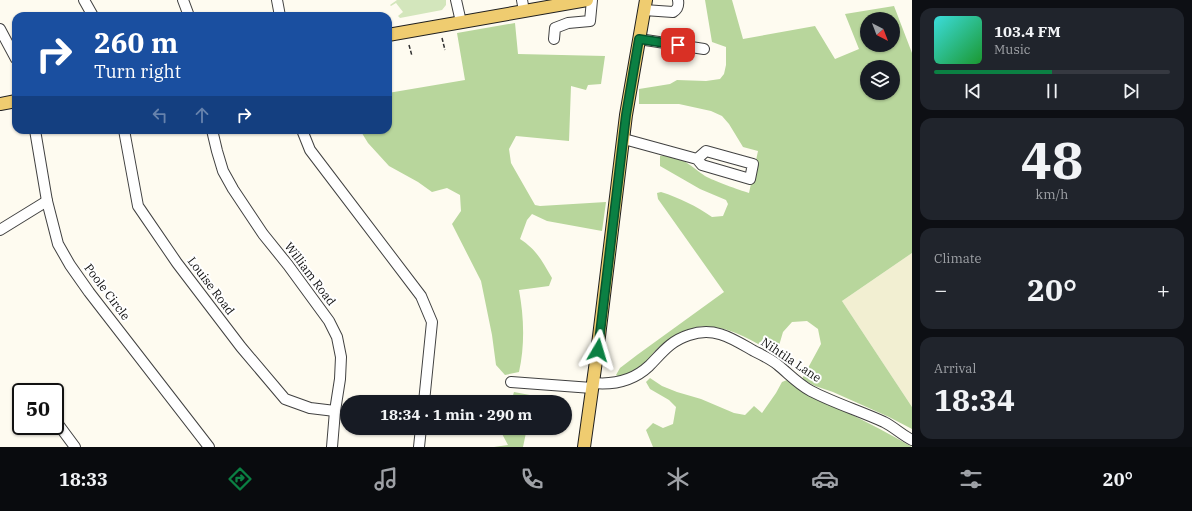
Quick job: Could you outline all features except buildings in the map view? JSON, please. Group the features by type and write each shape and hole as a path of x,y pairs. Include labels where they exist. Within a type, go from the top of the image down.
{"main road":[{"path":"392,33 461,22 523,6 587,0"},
{"path":"584,447 626,115 645,5"},
{"path":"0,104 12,102"}],"street":[{"path":"84,0 91,12"},
{"path":"183,0 188,12"},
{"path":"277,0 279,12"},
{"path":"456,0 461,22"},
{"path":"554,39 555,28 568,23 590,20 592,0"},
{"path":"645,5 673,12 677,10 678,0"},
{"path":"0,29 12,52"},
{"path":"639,39 704,49"},
{"name":"Poole Circle","path":"36,134 48,201 58,244 70,265 89,292 209,447"},
{"name":"Louise Road","path":"125,134 138,206 154,232 241,347 285,399 310,408 334,411"},
{"name":"William Road","path":"213,134 223,171 233,189 263,234 329,321 337,338 341,358 340,379 334,411 332,447"},
{"path":"304,134 310,150 421,296 428,311 432,322 425,395"},
{"path":"624,139 697,159 702,164 750,179 753,164 706,151 697,159"},
{"path":"0,230 48,201"},
{"name":"Nihtila Lane","path":"511,382 593,385 629,380 645,369 663,350 687,335 698,333 721,334 731,337 773,361 797,382 812,391 886,423 912,440"},
{"path":"64,432 75,447"},
{"path":"419,447 420,435"}],"path":[{"path":"442,38 445,50"},
{"path":"409,45 412,56"}],"shaded area":[{"path":"912,253 912,407 842,301"}],"green space":[{"path":"397,0 446,0 446,5 442,10 400,18 398,16 403,12 396,3 391,6 390,5"},
{"path":"705,0 732,0 743,39 815,26 835,59 859,49 845,14 894,6 896,12 860,12 860,52 900,52 900,22 912,53 912,253 842,301 912,407 912,429 889,417 833,392 815,386 802,379 821,344 818,329 807,321 792,322 783,332 778,349 772,353 746,338 728,330 708,327 693,328 666,342 654,352 644,365 638,369 620,377 616,375 620,368 724,292 658,199 657,193 661,192 681,200 712,217 723,216 728,204 726,200 700,189 660,166 660,156 667,155 678,158 709,178 749,193 758,151 743,147 729,124 722,116 711,111 679,104 639,104 639,89 670,84 677,80 706,81 720,79 724,74 726,65 726,47 712,42"},
{"path":"515,23 518,54 605,56 601,84 588,85 586,90 571,86 569,141 516,136 509,149 511,163 535,205 540,206 606,202 602,231 547,221 532,214 527,220 520,239 535,252 552,278 549,286 519,290 523,331 521,362 519,372 505,375 496,365 492,335 481,281 452,224 461,211 460,195 447,188 432,192 418,182 389,166 368,143 362,134 392,134 392,92 465,80 457,33"},
{"path":"650,378 662,386 677,392 701,399 734,413 745,415 754,406 762,413 782,382 787,380 808,394 870,424 912,447 653,447 646,430 653,423 663,428 673,424 676,407 669,400 650,389 646,382"},
{"path":"514,392 530,395 513,395"},
{"path":"503,435 526,435 523,447 494,447 508,445"}],"route":[{"path":"598,350 626,115 639,39 678,45"}]}
